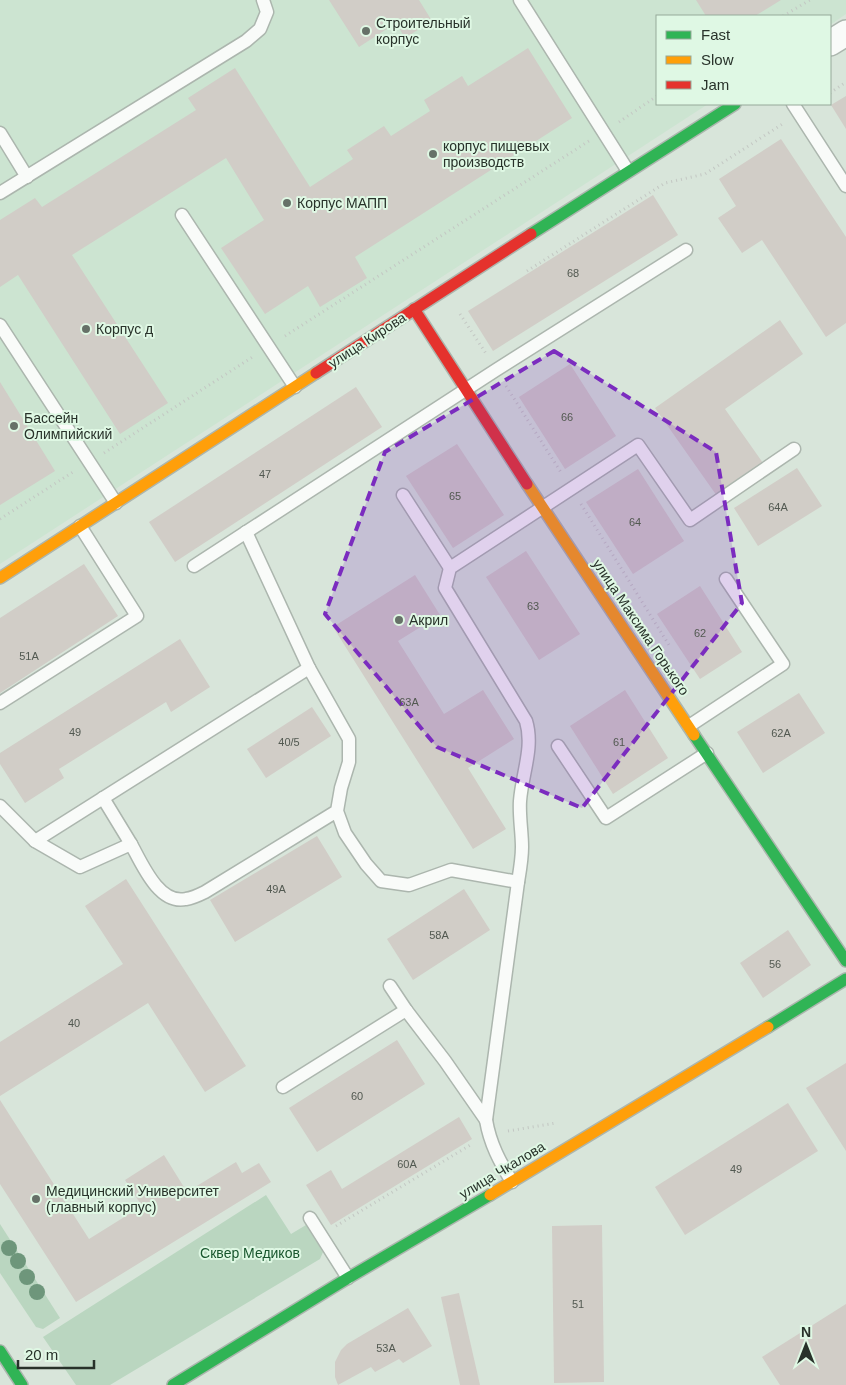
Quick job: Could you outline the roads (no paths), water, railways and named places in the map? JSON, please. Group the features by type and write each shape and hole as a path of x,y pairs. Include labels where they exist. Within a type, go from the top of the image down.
{"street":[{"path":"831,42 846,33"},
{"name":"улица Кирова","path":"0,578 414,309 733,105"},
{"name":"улица Максима Горького","path":"414,309 542,506 846,961"},
{"name":"улица Чкалова","path":"173,1385 846,979"},
{"path":"0,1351 22,1385"}],"lane":[{"path":"0,193 246,41 260,29 266,12 263,0"},
{"path":"520,0 628,171"},
{"path":"796,109 846,186"},
{"path":"0,133 28,177"},
{"path":"182,215 295,387"},
{"path":"194,566 496,370 686,250"},
{"path":"2,333 116,503"},
{"path":"512,1182 494,1152 488,1135 486,1120 522,850 520,802 524,769 529,750 530,732 526,721 445,588 450,568 542,506 638,445 690,520 794,449"},
{"path":"403,495 450,568"},
{"path":"0,703 137,616 80,526"},
{"path":"246,532 309,668 349,739 349,762 341,788 337,811 345,833 366,864 381,882 409,885 451,870 518,882"},
{"path":"689,726 783,664 726,579"},
{"path":"35,841 309,668"},
{"path":"558,746 606,818 707,753"},
{"path":"103,798 132,844 147,875 167,897 184,900 205,892 337,811"},
{"path":"0,806 35,841 80,868 132,844"},
{"path":"390,986 486,1120"},
{"path":"283,1087 406,1010"},
{"path":"310,1218 348,1278"}],"place":[{"name":"Строительный корпус","path":"366,31"},
{"name":"корпус пищевых производств","path":"433,154"},
{"name":"Корпус МАПП","path":"287,203"},
{"name":"Корпус д","path":"86,329"},
{"name":"Бассейн Олимпийский","path":"14,426"},
{"name":"Акрил","path":"399,620"},
{"name":"Медицинский Университет (главный корпус)","path":"36,1199"}],"park label":[{"name":"Сквер Медиков","path":"250,1253"}]}
